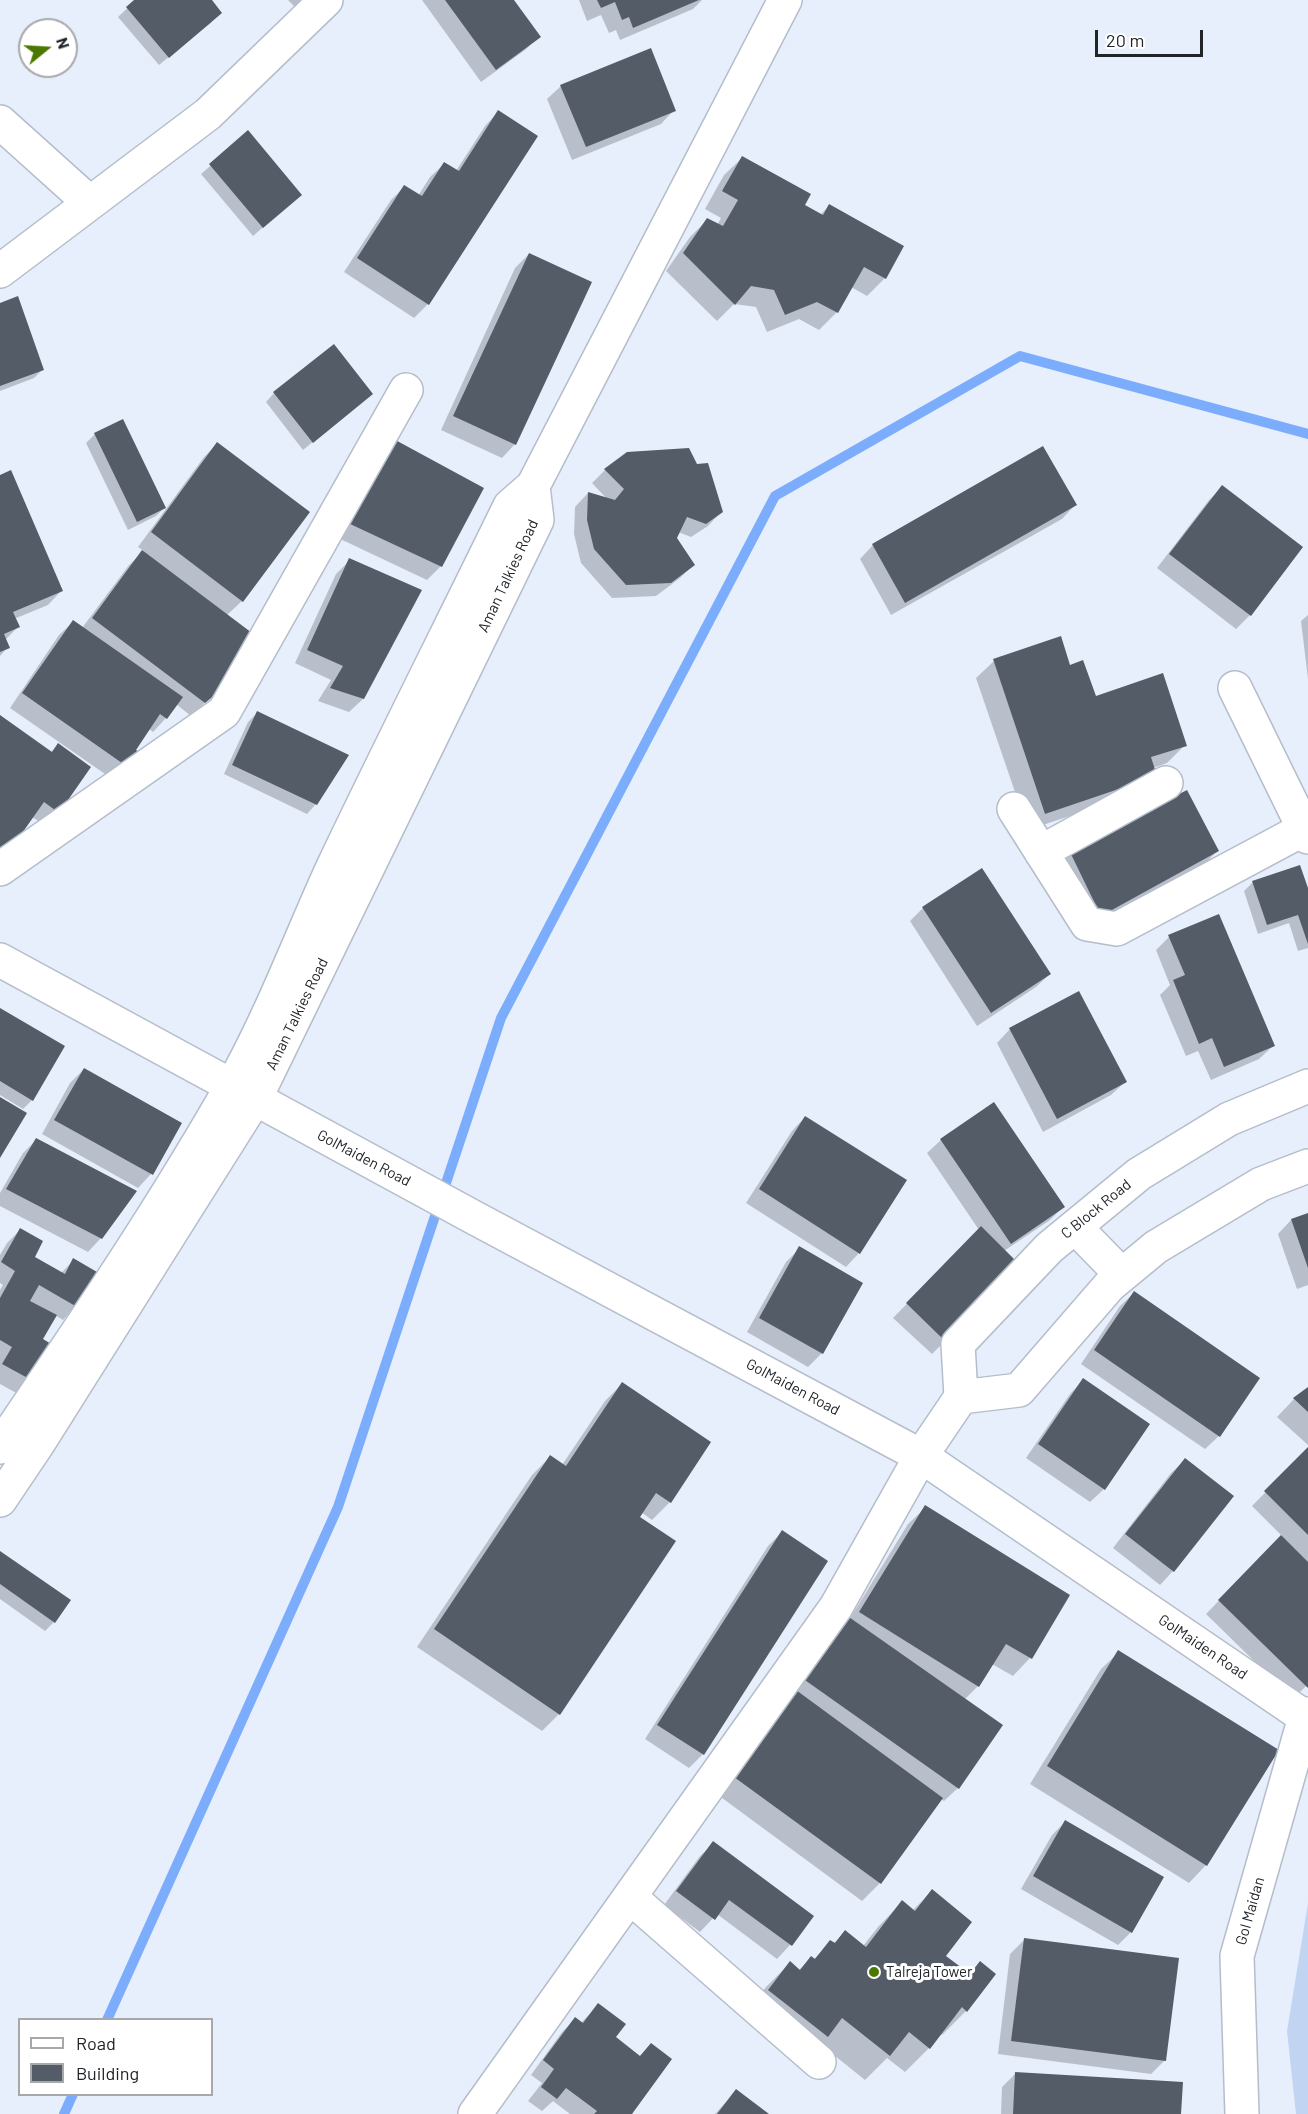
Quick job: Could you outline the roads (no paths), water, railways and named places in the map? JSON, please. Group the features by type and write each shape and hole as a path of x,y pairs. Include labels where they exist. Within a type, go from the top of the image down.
{"street":[{"path":"0,271 208,114 326,0"},
{"name":"Aman Talkies Road","path":"0,1500 13,1433 107,1289 163,1222 243,1093 256,1039 311,952 537,520 533,486 785,0"},
{"path":"0,122 90,204"},
{"path":"0,869 224,712 405,390"},
{"path":"1014,809 1087,924 1117,929 1306,833 1235,687"},
{"path":"1041,852 1166,783"},
{"name":"GolMaiden Road","path":"0,960 243,1093 921,1456 1307,1716"},
{"name":"C Block Road","path":"962,1397 958,1344 1049,1248 1139,1174 1229,1119 1308,1086"},
{"path":"475,2114 836,1606 921,1456 962,1397 1019,1390 1110,1284 1156,1247 1261,1184 1308,1166"},
{"path":"1075,1227 1122,1275"},
{"name":"Gol Maidan","path":"1242,2114 1237,1956 1307,1716"},
{"path":"630,1897 819,2062"}],"waterway":[{"path":"108,2018 338,1507 501,1018 775,496 1020,356 1308,434"},
{"path":"64,2114 72,2096"}],"place":[{"name":"Talreja Tower","path":"874,1972"}]}
